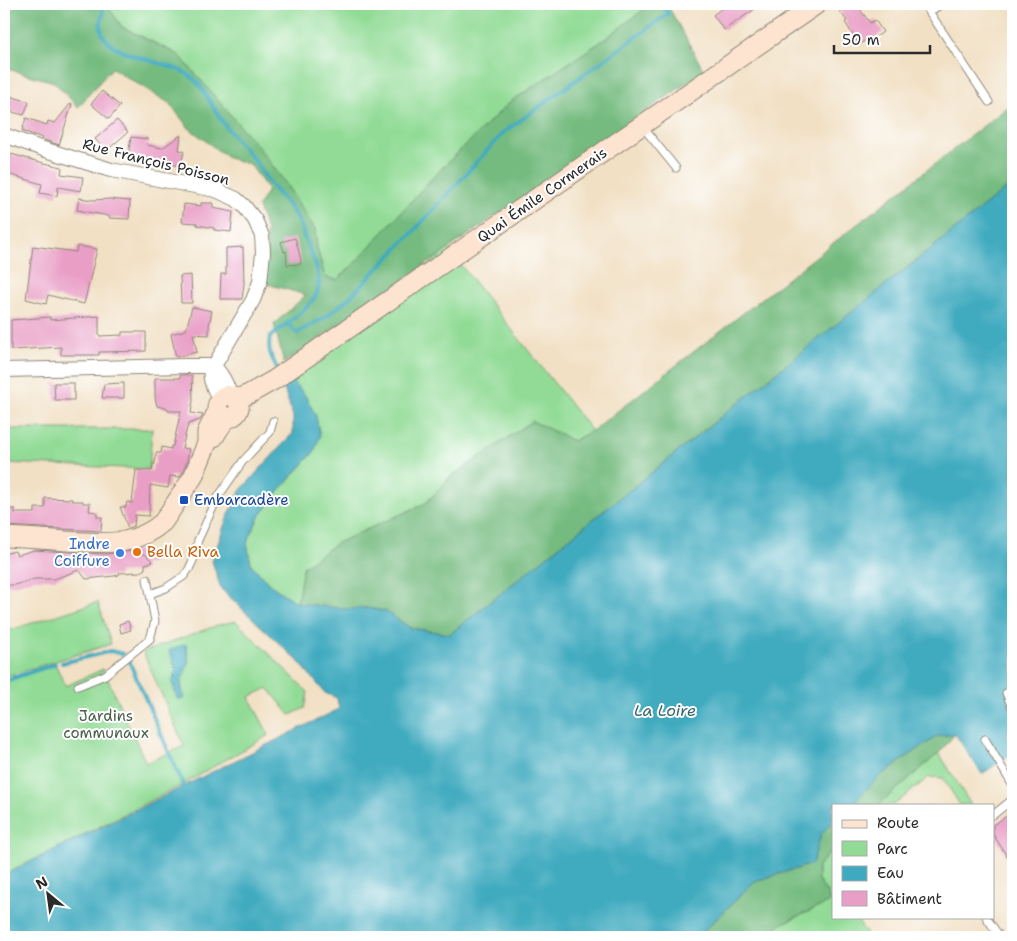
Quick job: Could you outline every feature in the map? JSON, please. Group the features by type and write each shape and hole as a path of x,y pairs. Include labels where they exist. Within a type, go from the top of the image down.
{"street":[{"name":"Quai Émile Cormerais","path":"228,405 256,398 270,383 817,4"},
{"name":"Rue François Poisson","path":"4,135 111,170 216,190 236,199 244,206 262,236 263,252 260,282 253,300 213,366"},
{"path":"4,370 213,366 225,382 228,405 207,432 207,443 193,477 158,527 142,535 125,540 105,542 4,537"}],"lane":[{"path":"924,4 989,102"},
{"path":"930,12 942,4"},
{"path":"642,126 676,168"},
{"path":"150,594 166,588 184,576 190,569 198,540 218,497 243,461 270,432 272,421"},
{"path":"78,686 105,675 150,639 155,621 147,579"},
{"path":"1006,693 1013,710"},
{"path":"985,739 1013,786"},
{"path":"994,814 1013,799"},
{"path":"987,918 1000,937"}],"green space":[{"path":"4,4 106,4 122,27 179,55 260,149 284,181 315,229 317,248 325,277 337,280 436,174 510,102 605,39 651,4 667,4 704,71 284,363 274,324 306,295 264,283 267,231 258,207 268,190 250,164 228,158 189,128 169,103 112,68 78,107 54,82 4,68"},
{"path":"106,4 651,4 605,39 510,102 436,174 337,280 325,277 317,248 315,229 203,83 179,55 122,27"},
{"path":"1013,103 1013,183 450,634 410,628 385,611 366,608 345,609 297,603 303,567 337,543 426,503 449,479 532,421 573,441 592,431"},
{"path":"448,249 592,431 573,441 532,421 449,478 426,503 337,543 303,567 297,603 269,584 251,564 247,543 258,519 279,491 314,452 289,378"},
{"path":"4,429 152,429 149,469 4,463"},
{"path":"98,602 111,644 4,677 4,632"},
{"name":"Jardins communaux","path":"236,621 308,692 305,708 290,715 268,688 249,697 269,735 185,783 4,875 4,681 55,664 66,686 103,669 146,763 184,746 143,652 218,625"},
{"path":"955,734 939,753 879,804 852,804 880,776 938,736"},
{"path":"939,753 970,804 959,804 943,778 929,777 895,804 879,804"},
{"path":"832,823 832,849 818,867 818,880 827,893 830,902 783,923 762,937 698,937 755,881 812,864 821,834"},
{"path":"832,849 832,870 829,875 832,883 832,918 856,918 869,937 762,937 783,923 830,902 827,893 818,880 818,867"}],"water":[{"name":"La Loire","path":"1013,183 1013,730 1007,734 1013,753 982,774 955,734 938,736 880,776 852,804 832,804 832,823 821,834 812,864 755,881 698,937 4,937 4,875 339,709 337,698 325,693 298,661 221,589 212,561 225,523 240,491 293,433 293,416 282,383 289,378 305,395 316,416 320,436 314,452 279,491 258,519 247,543 251,564 269,584 297,603 345,609 366,608 385,611 410,628 450,634"},
{"path":"186,644 189,661 181,683 184,699 177,699 172,682 176,670 169,650"}],"building":[{"path":"728,4 762,4 724,30 713,15"},
{"path":"848,4 856,4 870,23 875,20 883,32 872,40 870,37 859,45 839,10"},
{"path":"102,91 120,106 109,119 91,104"},
{"path":"4,94 29,102 24,115 4,110"},
{"path":"71,103 59,145 22,131 26,118 47,125 48,121 55,123"},
{"path":"117,120 128,132 106,151 95,139"},
{"path":"181,135 179,150 184,151 181,166 128,156 131,137 148,139 147,145 162,148"},
{"path":"11,154 62,167 61,174 83,177 81,191 58,187 57,196 40,193 42,184 4,173 4,156 10,157"},
{"path":"79,198 130,201 129,219 109,218 109,216 77,210"},
{"path":"201,203 213,203 213,208 233,212 231,232 214,230 214,228 197,225 197,223 182,222 184,204 201,206"},
{"path":"295,238 301,264 287,265 286,251 284,252 281,242"},
{"path":"33,246 76,252 77,246 97,249 84,304 48,295 46,304 26,299"},
{"path":"243,247 244,284 242,299 220,299 221,274 226,274 226,248"},
{"path":"191,275 192,303 181,303 180,276"},
{"path":"192,307 212,311 209,335 193,334 197,352 176,357 171,334 186,330"},
{"path":"99,316 99,336 122,335 122,332 146,332 146,351 99,352 99,355 61,355 61,347 11,350 11,320 50,317 50,320"},
{"path":"180,375 192,375 193,401 191,413 203,415 200,420 188,424 182,448 189,449 183,472 179,477 170,476 168,488 150,485 149,516 135,515 134,526 128,528 120,507 126,507 127,502 132,503 136,470 152,471 156,453 161,453 162,447 171,449 181,411 168,411 169,409 157,406 155,378 180,378"},
{"path":"54,383 74,383 74,400 55,400"},
{"path":"124,383 124,398 102,398 104,384"},
{"path":"45,498 72,499 72,501 90,503 89,511 97,512 97,517 102,517 101,531 4,526 4,509 15,509 15,513 35,513 35,508 45,508"},
{"path":"34,550 103,554 140,550 140,554 145,554 153,562 145,564 145,569 140,572 119,573 119,575 114,576 86,579 79,570 54,579 35,579 14,585 4,585 4,554 15,551 17,555"},
{"path":"128,621 131,630 121,633 119,624"},
{"path":"1013,812 1013,866 994,836 994,824"}],"waterway":[{"path":"102,4 101,30 109,42 131,55 173,68 195,80 227,128 253,158 298,220 316,265 319,279 317,293 309,304 270,337 272,359 279,372"},
{"path":"287,323 297,333 327,316 348,299 415,230 504,132 668,14 663,4"},
{"path":"62,663 111,651 123,654"},
{"path":"129,661 185,789"},
{"path":"4,681 55,664"}],"place":[{"name":"Embarcadère","path":"184,500"},
{"name":"Bella Riva","path":"137,552"},
{"name":"Indre Coiffure","path":"120,553"}]}
